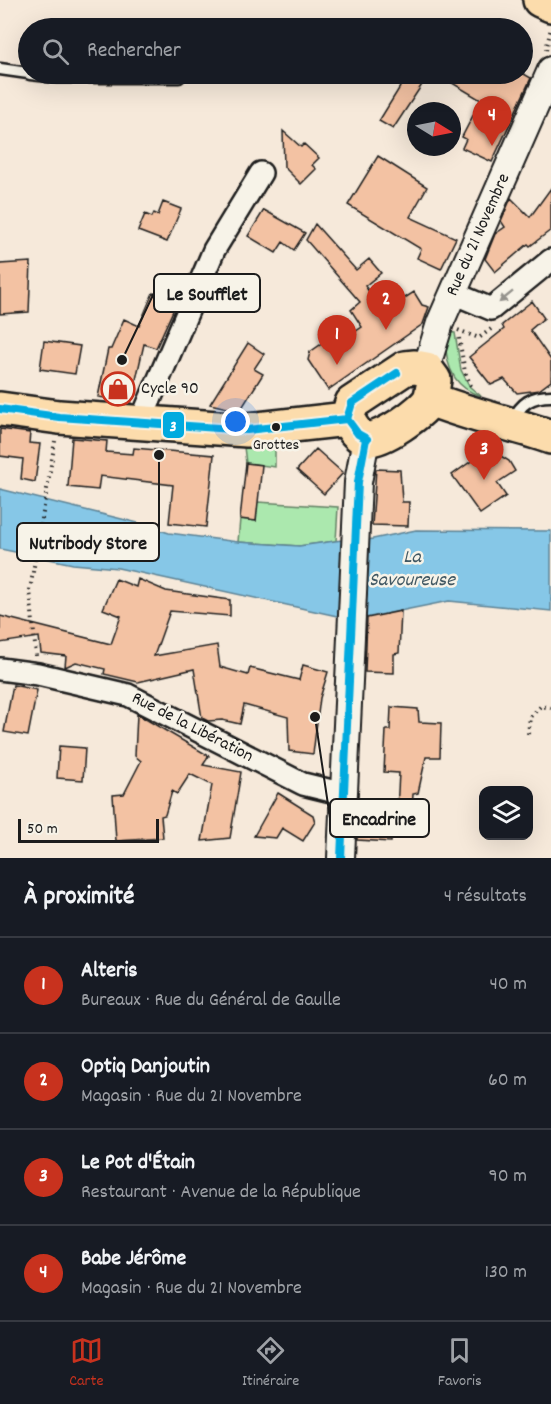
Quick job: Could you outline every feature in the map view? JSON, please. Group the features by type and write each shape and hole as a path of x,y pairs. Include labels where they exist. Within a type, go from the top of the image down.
{"main road":[{"path":"540,0 551,5"},
{"path":"357,429 352,403 405,368 462,412 511,423 551,437"},
{"path":"0,409 59,417 247,430 357,429 382,437 421,409 428,384"}],"street":[{"name":"Rue du 21 Novembre","path":"428,384 440,323 551,70"},
{"path":"140,423 214,250 261,173"},
{"path":"453,293 491,309 551,260"},
{"path":"341,858 358,483 357,429"},
{"name":"Rue de la Libération","path":"0,669 38,674 128,695 303,784 345,794"}],"lane":[{"path":"0,69 18,71"},
{"path":"511,423 520,405 540,396 551,396"}],"path":[{"path":"440,323 458,330 465,372 470,385 475,389"},
{"path":"38,674 30,590 32,564 59,417"},
{"path":"528,734 530,717 541,706 551,708"}],"green space":[{"path":"446,332 455,333 461,370 470,387 481,396 462,386 451,371 446,353"},
{"path":"244,447 275,447 275,467 246,463"},
{"path":"257,502 338,507 336,541 299,546 238,542 240,519 256,521"}],"water":[{"name":"La Savoureuse","path":"0,489 138,523 169,533 238,542 299,546 342,540 368,540 416,530 551,531 551,611 449,601 365,618 337,616 118,568 73,564 0,549"}],"building":[{"path":"402,84 422,84 411,102 407,102 407,108 393,129 379,121"},
{"path":"454,84 528,84 492,162 462,148 466,139 462,137 481,100"},
{"path":"283,131 301,147 304,144 319,158 312,165 316,169 301,184 284,167"},
{"path":"378,156 427,187 410,217 456,238 441,269 417,258 421,249 348,205"},
{"path":"551,188 551,230 530,246 528,244 495,272 485,259 495,234 505,227 501,221 511,198 530,217"},
{"path":"163,202 181,209 167,242 138,231 145,214 152,217 154,213 158,215"},
{"path":"264,210 305,233 294,250 283,242 276,253 248,236"},
{"path":"315,224 356,270 369,259 381,273 365,286 383,312 414,292 422,305 429,307 423,324 328,390 308,360 310,352 333,336 338,343 362,327 351,310 360,302 306,240"},
{"path":"31,262 29,312 0,314 0,264"},
{"path":"153,293 176,304 156,348 144,344 131,402 98,397 108,349 111,349 124,319 139,326"},
{"path":"532,301 544,318 530,330 551,360 551,381 539,390 517,393 504,379 491,385 469,357 504,329 502,325"},
{"path":"44,341 80,346 75,374 40,369"},
{"path":"248,343 264,354 254,369 263,374 240,411 210,404"},
{"path":"0,429 30,433 29,443 40,444 35,482 21,479 23,459 0,456"},
{"path":"72,438 107,441 106,452 133,454 134,448 214,455 206,527 169,523 173,485 100,476 98,490 68,487"},
{"path":"316,449 343,473 324,494 297,470"},
{"path":"484,452 496,453 509,461 515,471 497,483 506,496 480,514 452,475"},
{"path":"246,463 262,465 256,521 240,519"},
{"path":"376,469 400,470 402,502 409,502 408,526 372,525"},
{"path":"116,579 136,587 138,579 166,591 230,600 230,616 170,611 154,656 217,645 220,667 248,675 250,668 299,680 303,665 328,672 320,698 313,754 289,751 288,717 244,705 240,724 222,720 208,721 202,718 194,669 138,682 104,674 105,669 76,662 65,667 66,656 41,653 39,637 0,643 0,616 111,644 121,616 103,609"},
{"path":"401,611 399,653 394,654 394,673 365,672 367,618"},
{"path":"13,685 37,690 28,736 4,732"},
{"path":"391,707 418,709 419,722 441,723 440,757 426,757 418,793 413,794 412,811 397,810 399,773 384,772 386,730 390,730"},
{"path":"137,714 209,756 203,765 241,772 230,838 202,841 212,785 190,774 177,794 172,791 165,815 161,816 163,838 116,841 113,795 124,794 141,761 135,756"},
{"path":"59,746 85,748 83,780 57,778"},
{"path":"278,793 313,815 315,822 303,841 282,828 276,838 254,836"},
{"path":"358,811 393,813 391,842 357,840"}],"transit line":[{"name":"3","path":"352,403 397,373"},
{"name":"3","path":"352,403 397,373"},
{"name":"3","path":"352,403 347,419 358,434 367,439"},
{"name":"3","path":"0,409 59,417 247,430 347,419"},
{"name":"3","path":"341,858 358,482 366,439"}],"place":[{"name":"Babe Jérôme","path":"492,146"},
{"name":"Optiq Danjoutin","path":"386,330"},
{"name":"Le Soufflet","path":"122,360"},
{"name":"Alteris","path":"337,365"},
{"name":"Cycle 90","path":"118,389"},
{"name":"Grottes","path":"276,427"},
{"name":"Nutribody Store","path":"159,455"},
{"name":"Le Pot d'Étain","path":"484,480"},
{"name":"Encadrine","path":"315,717"}]}
